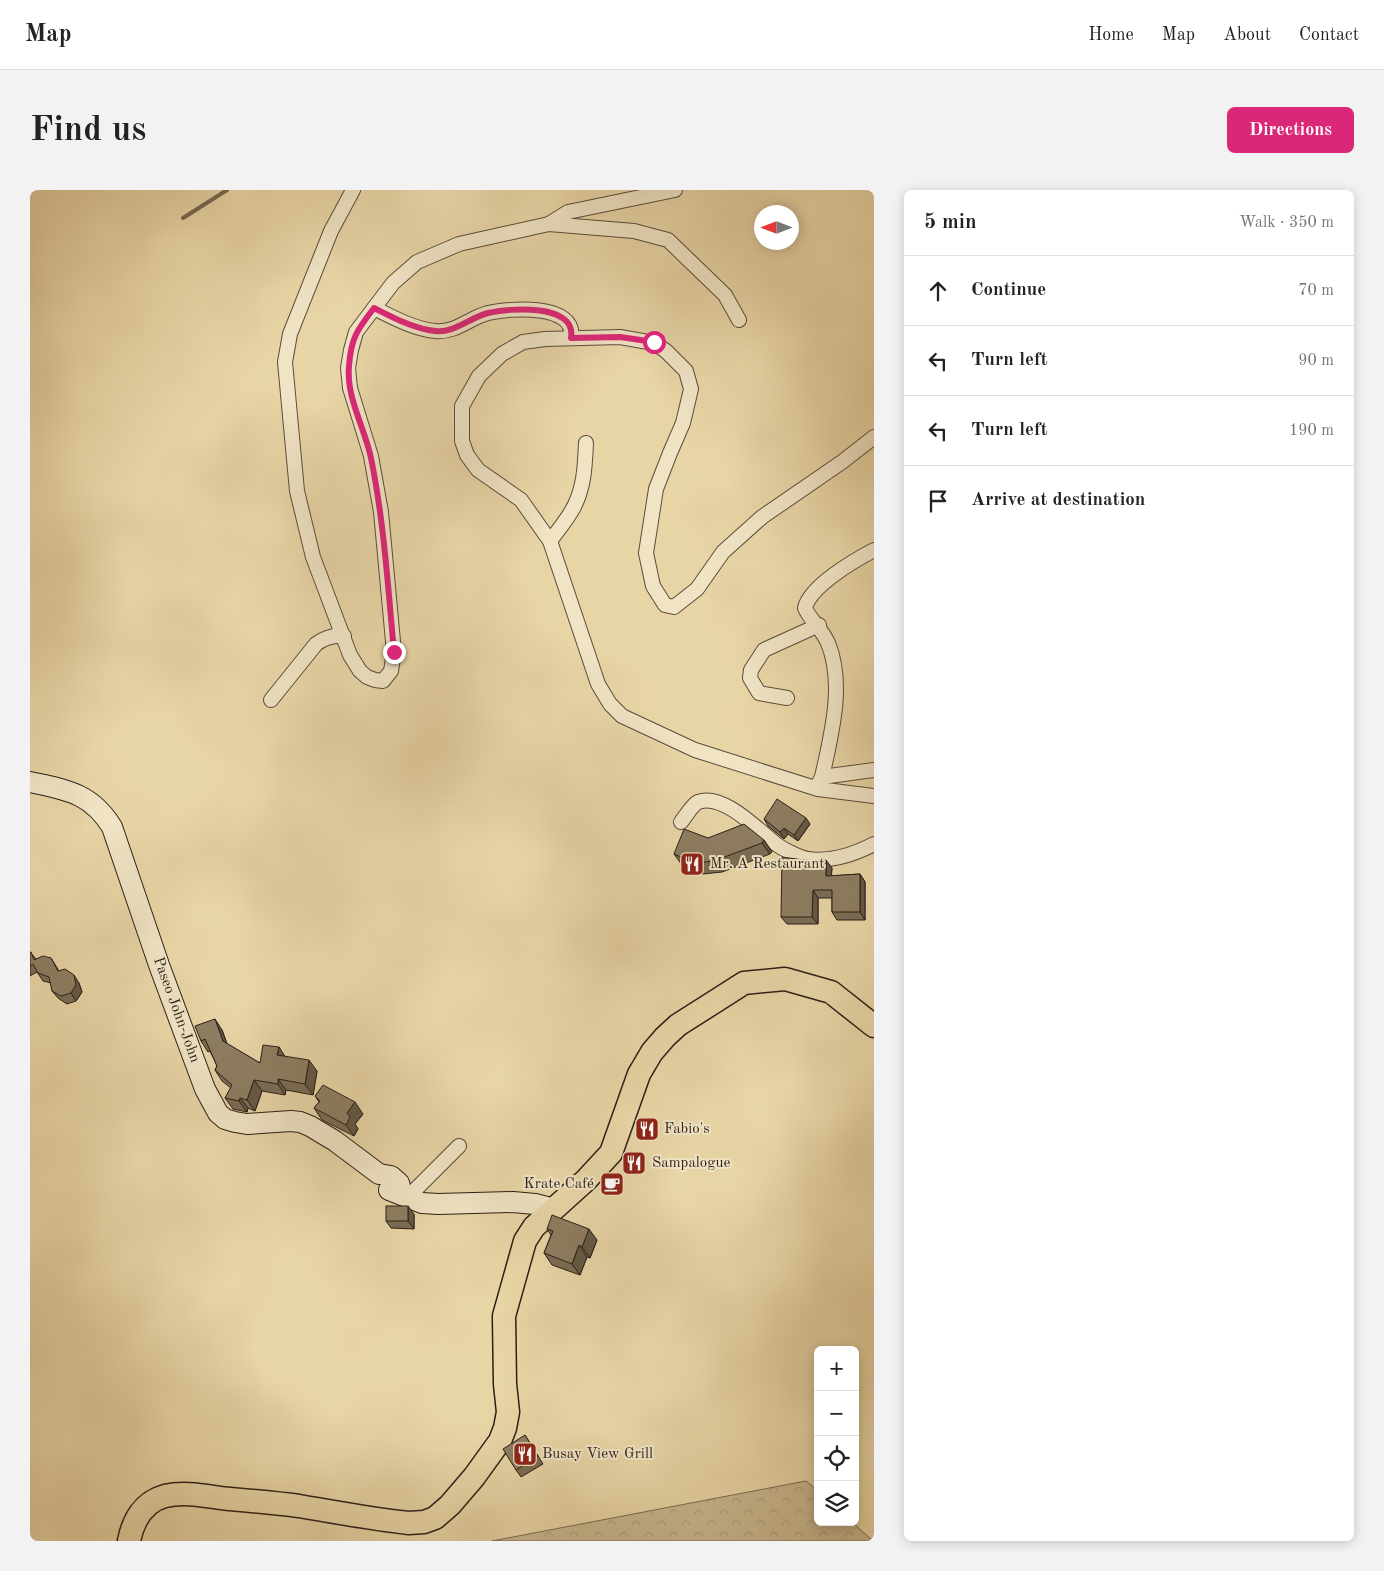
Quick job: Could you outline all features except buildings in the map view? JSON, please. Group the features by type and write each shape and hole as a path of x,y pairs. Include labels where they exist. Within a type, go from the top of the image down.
{"main road":[{"path":"129,1541 137,1515 156,1501 172,1496 196,1495 296,1506 408,1523 424,1522 435,1518 450,1505 495,1448 505,1428 508,1412 505,1384 504,1316 526,1241 534,1227 586,1180 611,1153 639,1074 652,1052 678,1025 744,983 785,979 831,992 874,1026"}],"street":[{"path":"352,190 331,231 290,334 285,362 297,491 313,557 350,655 360,670 367,677 375,680 383,681 391,670 394,652 381,512 371,456 350,388 348,368 356,332 393,283 417,262 459,244 549,224 634,231 668,240 725,295 739,320"},
{"path":"549,224 568,212 675,190"},
{"path":"374,308 399,320 434,331 446,331 458,327 487,313 537,309 559,316 569,323 572,330 571,338"},
{"path":"874,437 842,462 762,517 723,552 697,589 674,607 665,605 653,586 646,553 656,489 683,423 691,389 686,371 666,351 654,342 620,337 544,339 523,342 502,354 479,376 462,406 462,441 467,455 478,470 521,500 550,541 598,684 610,704 622,716 695,750 874,796"},
{"path":"550,541 572,512 581,489 585,473 586,443"},
{"path":"820,783 833,724 835,673 828,644 819,625 805,608 810,597 841,568 874,550"},
{"path":"787,698 759,693 750,678 751,670 764,650 819,625"},
{"path":"271,700 316,644 322,640 344,636"},
{"path":"820,783 874,770"},
{"name":"Paseo John-John","path":"30,782 79,794 92,802 104,814 112,827 159,965 171,992 205,1089 218,1113 225,1119 247,1124 280,1121 300,1122 324,1133 379,1174 391,1176 399,1183 405,1196"},
{"path":"681,822 694,804 711,800 744,816 778,846 806,858 827,859 844,857 874,844"},
{"path":"459,1146 405,1196 429,1204 513,1202 535,1204 554,1209"}],"green space":[{"path":"806,1481 814,1488 814,1526 856,1526 873,1541 492,1541"}],"waterway":[{"path":"183,218 227,190"}],"place":[{"name":"Mr. A Restaurant","path":"692,864"},
{"name":"Fabio's","path":"647,1129"},
{"name":"Sampalogue","path":"634,1163"},
{"name":"Krate Café","path":"612,1184"},
{"name":"Busay View Grill","path":"525,1454"}],"route":[{"path":"394,652 381,512 371,456 350,388 348,368 356,332 374,308 399,320 434,331 446,331 458,327 487,313 537,309 559,316 569,323 572,330 571,338 620,337 654,342"}]}
